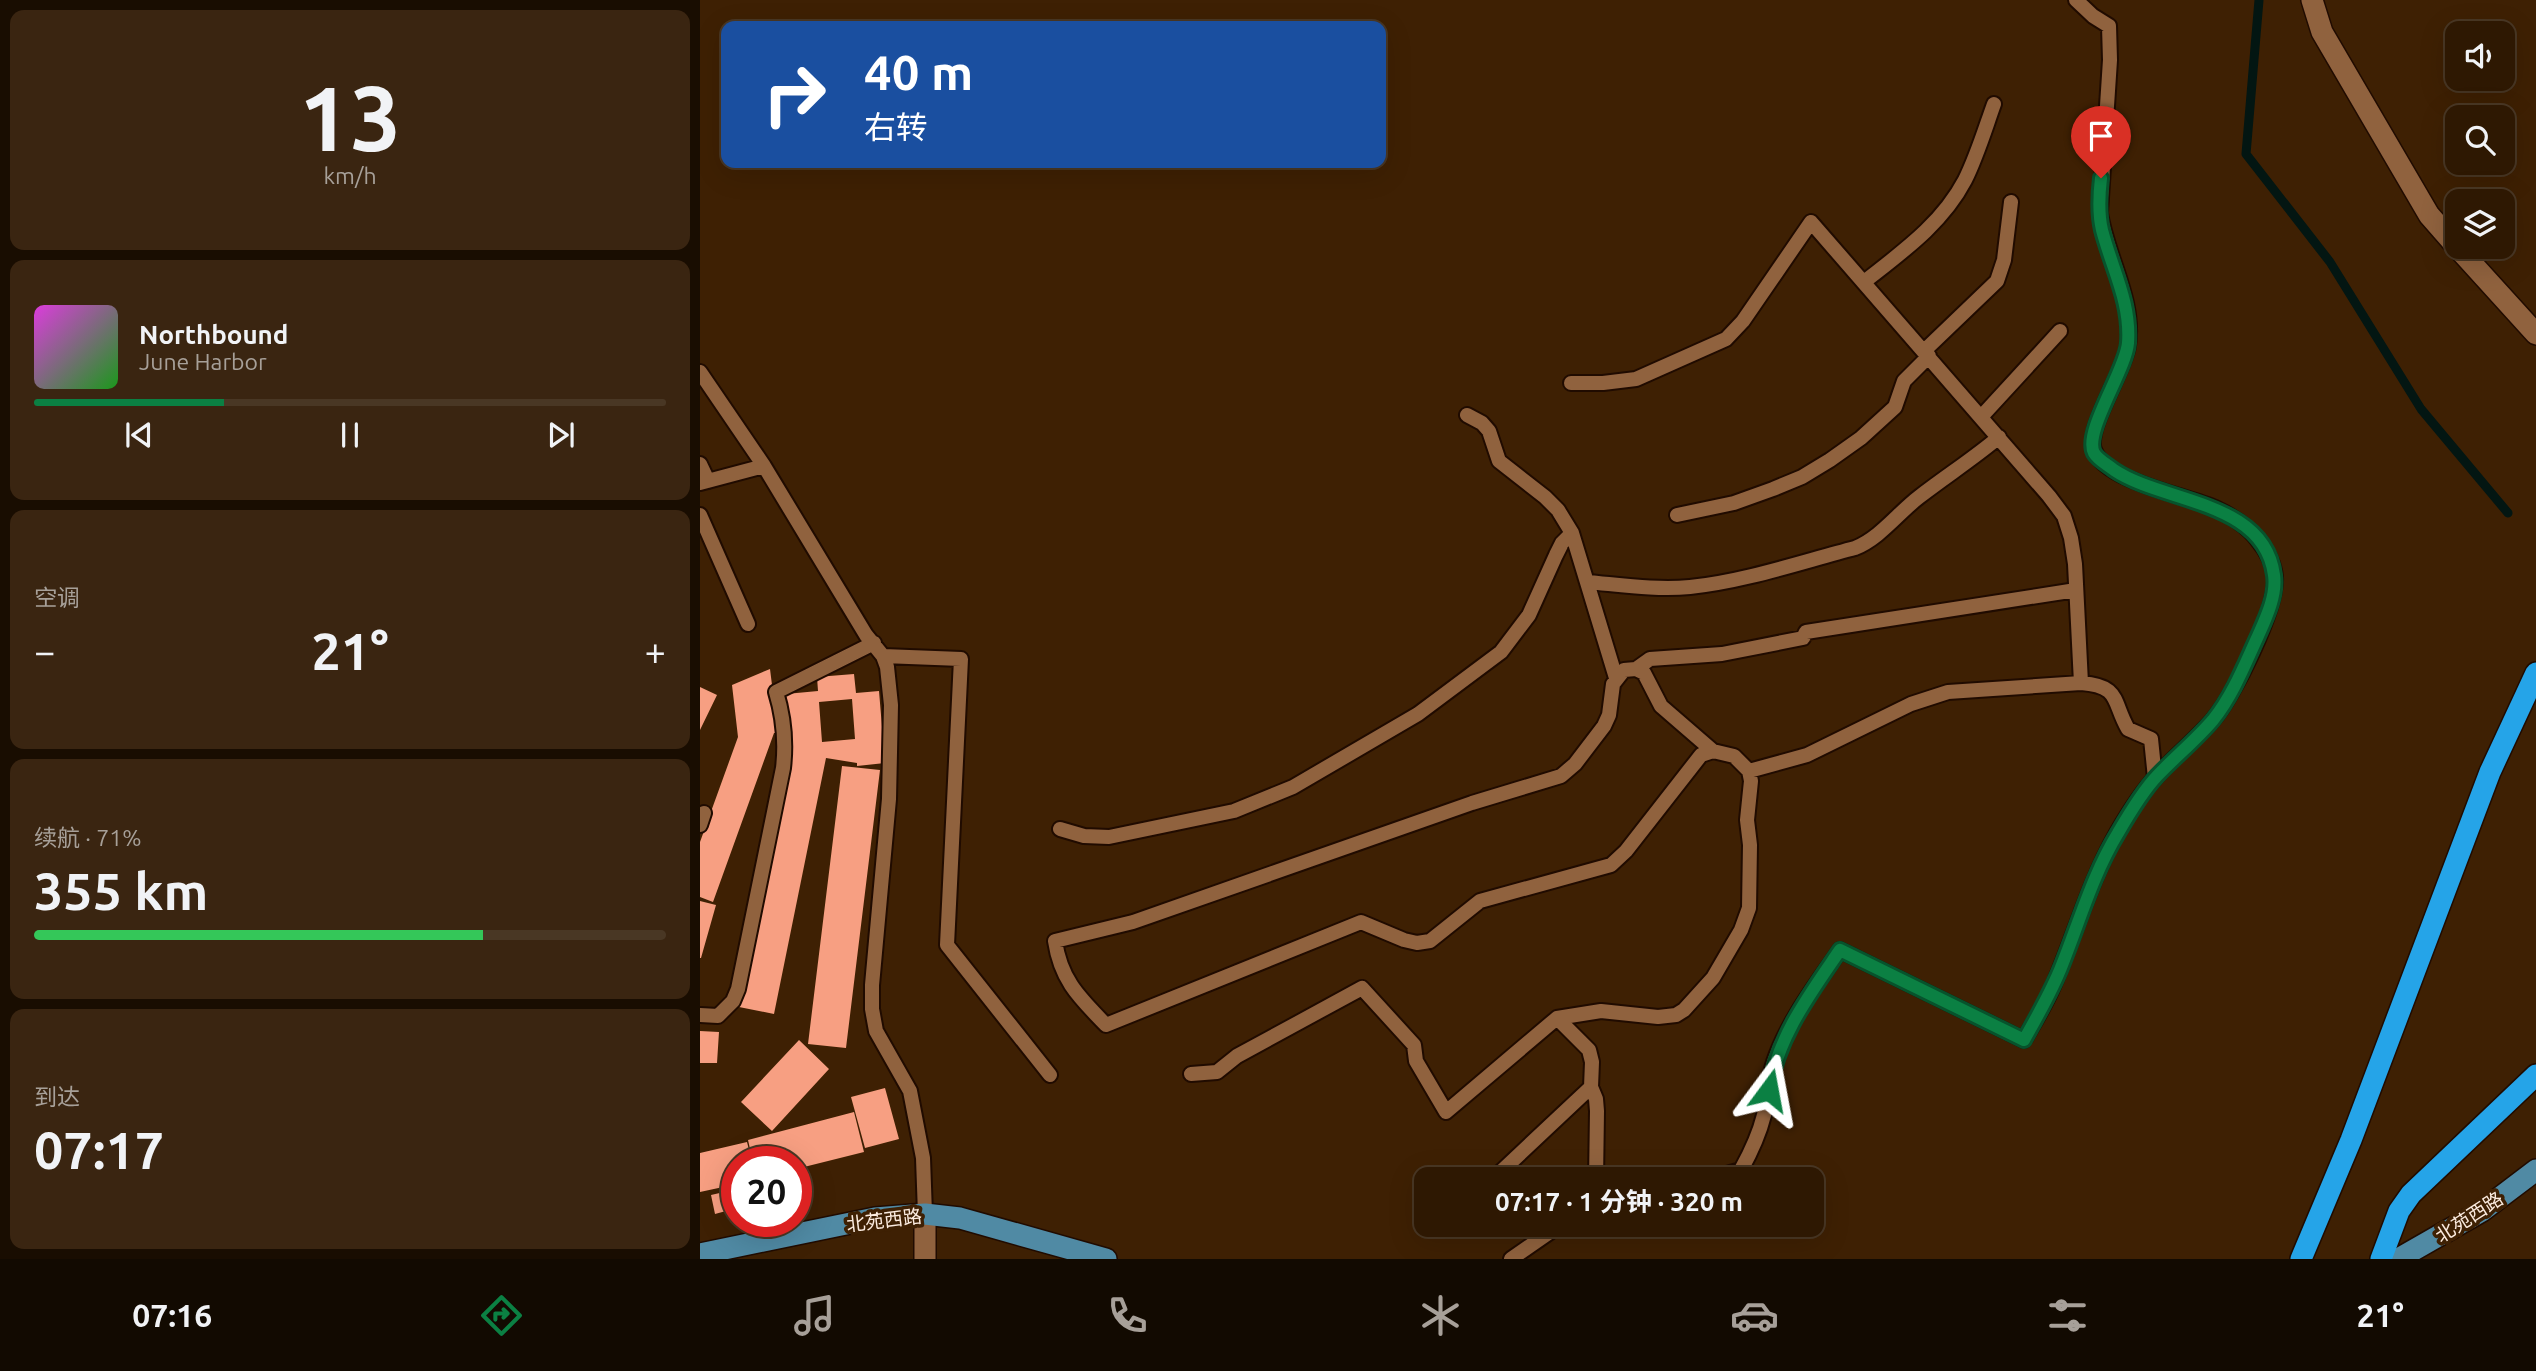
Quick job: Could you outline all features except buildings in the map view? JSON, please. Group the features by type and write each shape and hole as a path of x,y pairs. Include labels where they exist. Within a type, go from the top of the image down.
{"highway":[{"path":"2301,1259 2351,1140 2490,772 2536,673"},
{"path":"2381,1259 2399,1211 2411,1194 2536,1075"}],"main road":[{"name":"北苑西路","path":"2398,1259 2470,1218 2536,1170"},
{"name":"北苑西路","path":"700,1254 875,1218 925,1214 960,1218 1107,1259"}],"street":[{"path":"2312,0 2322,32 2429,215 2445,233"},
{"path":"2468,259 2536,334"},
{"path":"925,1214 925,1259"}],"lane":[{"path":"1743,1167 1755,1145 1764,1115 1773,1063 1784,1039 1840,950 2024,1040 2053,988 2101,863 2118,832 2155,778 2213,720 2225,702 2272,600 2275,578 2271,560 2257,538 2239,522 2215,508 2134,482 2104,463 2094,452 2094,430 2121,367 2129,330 2121,284 2102,231 2100,213 2110,51 2109,26 2076,0"},
{"path":"1864,282 1917,240 1955,197 1966,178 1994,104"},
{"path":"1677,515 1724,506 1802,477 1861,438 1895,407 1905,381 1926,354 1997,281 2004,260 2011,202"},
{"path":"1571,383 1636,379 1726,339 1743,321 1811,222 1999,437 2064,516 2073,551 2081,683"},
{"path":"1981,417 2060,331"},
{"path":"700,372 764,466 866,635 883,656 891,684 891,773 872,1009 876,1031 910,1091 923,1158 925,1214"},
{"path":"1467,415 1482,423 1489,431 1499,461 1545,497 1558,510 1572,533 1616,678"},
{"path":"1587,582 1656,588 1693,586 1722,582 1855,548 1867,542 1917,498 1953,474 1999,437"},
{"path":"700,464 704,482 764,466"},
{"path":"700,515 748,624"},
{"path":"1060,829 1084,836 1109,837 1198,820 1234,811 1304,780 1418,714 1501,652 1529,615 1562,543 1572,533"},
{"path":"1713,751 1701,755 1626,851 1611,865 1479,901 1430,942 1404,940 1361,922 1106,1025 1069,984 1057,956 1055,942 1124,925 1472,803 1561,776 1575,764 1604,726 1609,715 1616,678 1624,670 1636,669 1650,659 1721,654 1803,638 1806,632 2076,590"},
{"path":"700,1015 718,1016 733,1002 738,989 786,745 784,723 776,692 874,643"},
{"path":"883,656 961,659 947,945 1050,1075"},
{"path":"1191,1074 1217,1072 1237,1056 1362,988 1414,1045 1416,1062 1446,1112 1557,1018 1601,1011 1658,1017 1676,1015 1684,1010 1713,978 1741,930 1749,908 1749,771 1734,756 1713,751 1661,706 1644,673 1636,669"},
{"path":"1749,771 1807,755 1911,705 1948,692 2081,683 2103,686 2114,694 2128,729 2151,739 2155,778"},
{"path":"1557,1018 1580,1038 1589,1050 1592,1062 1591,1087 1597,1111 1596,1167"},
{"path":"1506,1167 1591,1087"},
{"path":"1511,1259 1543,1237"}],"waterway":[{"path":"2259,0 2246,154 2330,262 2421,409 2508,513"}],"route":[{"path":"1769,1090 1773,1063 1784,1039 1811,992 1840,950 2024,1040 2053,988 2101,863 2118,832 2155,778 2213,720 2237,682 2265,620 2272,600 2275,578 2271,560 2257,538 2239,522 2215,508 2134,482 2104,463 2094,452 2094,430 2121,367 2129,330 2121,284 2102,231 2099,196 2101,178"}]}
